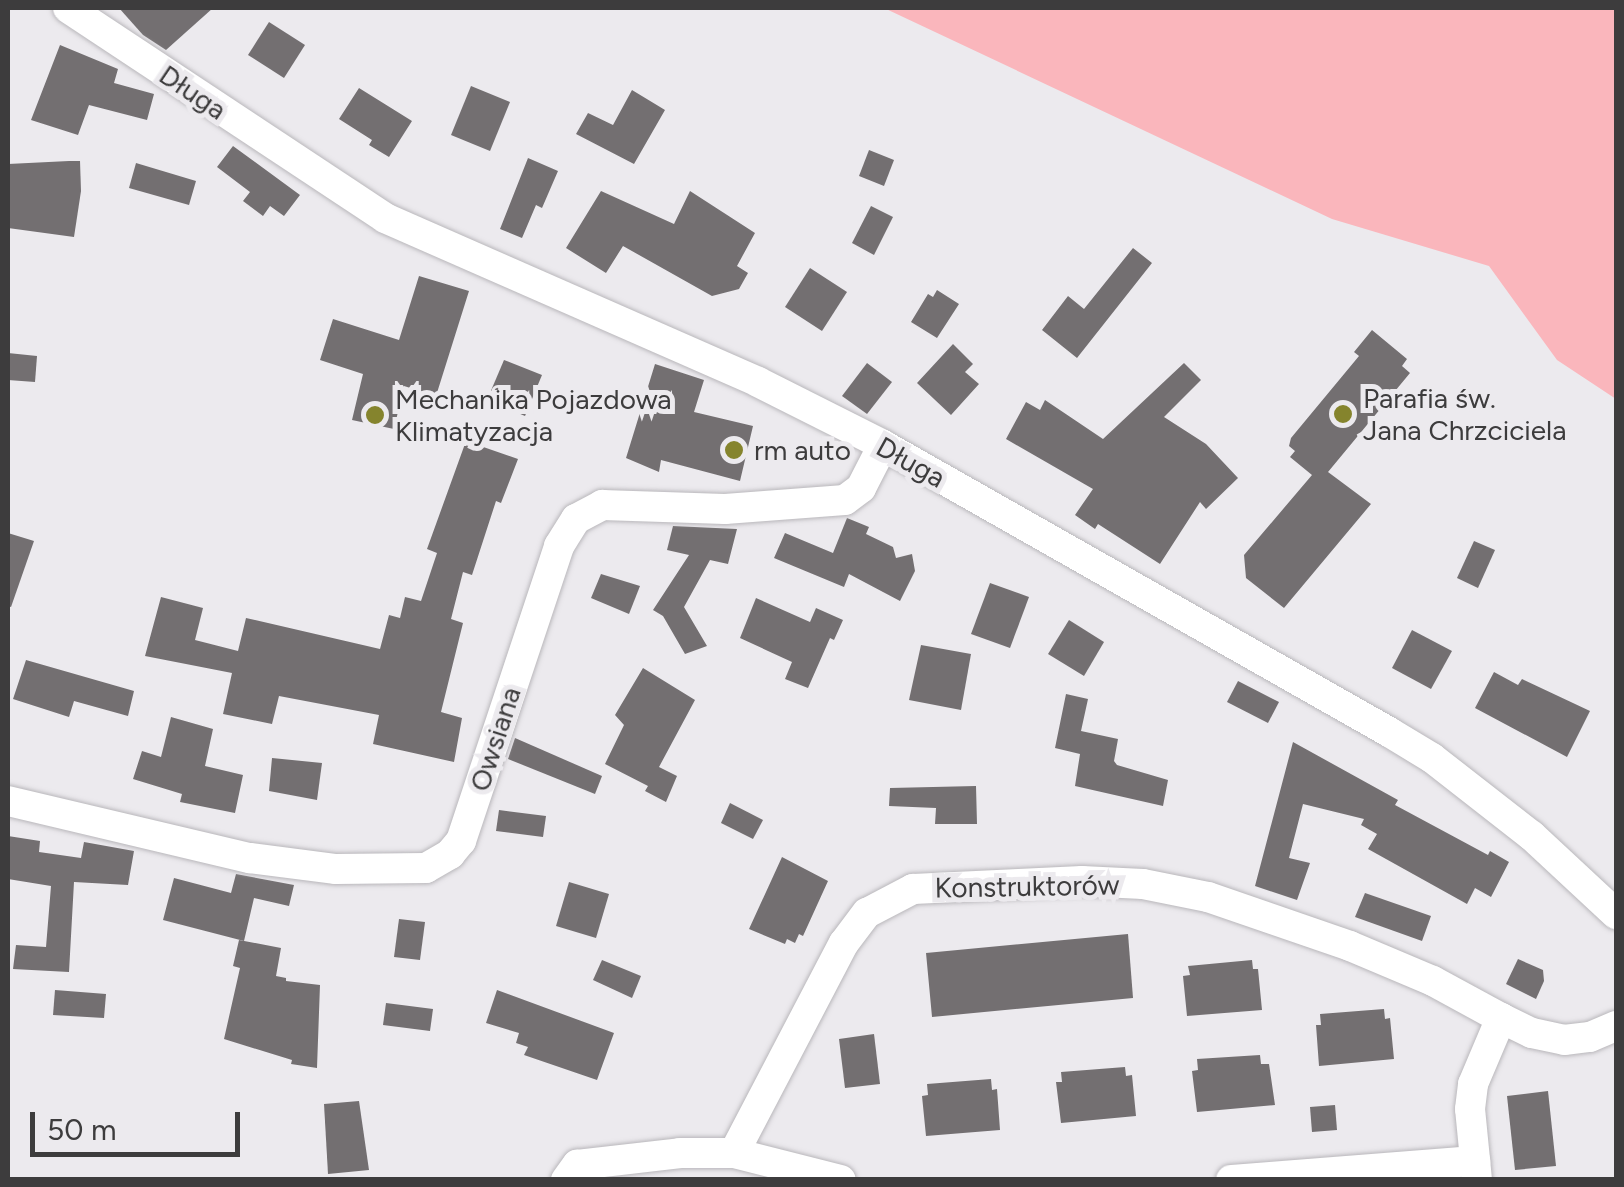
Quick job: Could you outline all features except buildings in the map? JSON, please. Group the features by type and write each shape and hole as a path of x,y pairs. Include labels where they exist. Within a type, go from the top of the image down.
{"street":[{"name":"Długa","path":"68,8 385,218 758,382 883,445 1432,758 1532,836 1616,914"},
{"name":"Owsiana","path":"8,802 250,858 336,868 426,868 450,854 460,841 559,546 576,518 602,504 725,509 845,500 860,488 883,445"},
{"name":"Konstruktorów","path":"734,1153 844,943 867,913 914,889 1082,881 1144,884 1208,897 1350,946 1433,980 1532,1033 1564,1040 1590,1038 1616,1026"},
{"path":"1230,1180 1476,1170 1473,1084 1501,1018"},
{"path":"566,1180 578,1165 680,1153 734,1153 842,1180"}],"shaded area":[{"path":"884,8 1616,8 1616,399 1557,360 1489,266 1332,219"}],"place":[{"name":"Parafia św. Jana Chrzciciela","path":"1343,414"},
{"name":"Mechanika Pojazdowa Klimatyzacja","path":"375,415"},
{"name":"rm auto","path":"734,450"}]}
